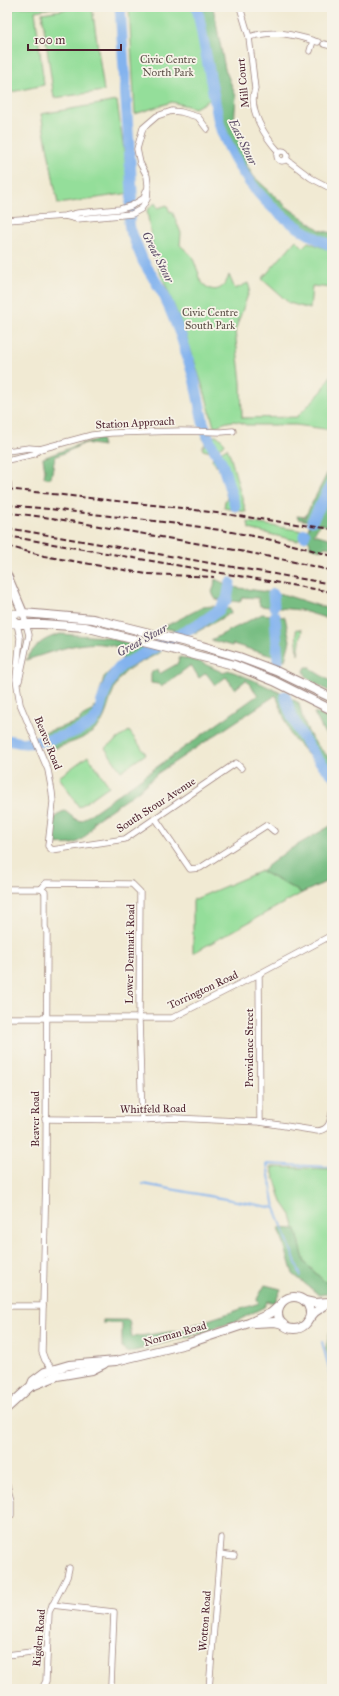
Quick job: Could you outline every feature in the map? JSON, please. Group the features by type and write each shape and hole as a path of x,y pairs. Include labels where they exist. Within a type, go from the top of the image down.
{"main road":[{"name":"Beaver Road","path":"7,575 23,613"},
{"name":"Beaver Road","path":"7,613 16,624"},
{"path":"23,613 93,619 148,634 202,646 239,657 276,671 332,698"},
{"path":"16,624 26,623 85,627 234,665 274,681 332,710"},
{"path":"319,704 332,714"},
{"path":"292,1296 314,1303 331,1302 315,1312 305,1324 296,1329 290,1328 283,1324 278,1317 280,1305 284,1300 292,1296"},
{"path":"305,1301 310,1309 309,1319"},
{"name":"Norman Road","path":"51,1374 92,1370 106,1363 186,1344 249,1323 271,1313 280,1305"},
{"name":"Norman Road","path":"249,1323 263,1322 283,1324"},
{"path":"7,1408 31,1386 51,1374"}],"street":[{"name":"Mill Court","path":"240,7 249,37 255,89 252,96 254,108 263,132 279,152 284,151 286,153 286,159 311,178 332,189"},
{"path":"249,37 270,32 277,32 332,46"},
{"path":"310,52 319,42"},
{"path":"7,220 65,216 77,219 120,212 132,214 141,209 147,199 147,176 140,163 137,149 143,128 151,120 165,112 181,112 198,118 207,130"},
{"path":"120,212 144,198 148,185"},
{"name":"Station Approach","path":"7,460 34,454 40,449 92,435 111,433 217,432 233,430"},
{"path":"7,451 29,448 40,449"},
{"path":"7,613 23,613"},
{"name":"Beaver Road","path":"18,695 19,677 29,635 23,613"},
{"path":"7,624 16,624"},
{"name":"Beaver Road","path":"16,624 20,638 16,679 18,695 48,770 53,797 48,843 49,848"},
{"name":"South Stour Avenue","path":"49,848 55,850 120,841 156,819 236,763 241,768"},
{"path":"156,819 190,869 200,868 267,825 274,830"},
{"name":"Lower Denmark Road","path":"41,889 46,883 132,884 140,892 139,1019 142,1120"},
{"path":"7,889 41,889"},
{"name":"Beaver Road","path":"41,889 45,892 46,1018 42,1352 51,1374"},
{"name":"Torrington Road","path":"7,1018 172,1018 332,935"},
{"name":"Providence Street","path":"259,974 260,1122"},
{"name":"Whitfeld Road","path":"45,1119 142,1120 174,1118 260,1122 322,1130 329,1126 332,1113"},
{"path":"7,1306 43,1306"},
{"path":"7,1485 11,1500 9,1507 11,1515"},
{"name":"Wotton Road","path":"209,1689 221,1538"},
{"path":"220,1554 234,1556"},
{"name":"Rigden Road","path":"42,1689 46,1681 49,1612 67,1577 69,1568"},
{"path":"52,1605 114,1612 111,1685"},
{"path":"7,1655 47,1650"}],"green space":[{"path":"18,7 58,7 35,11 44,85 7,93 7,14"},
{"path":"92,7 104,91 54,98 42,13"},
{"name":"Civic Centre North Park","path":"129,7 194,7 211,99 195,108 172,102 135,114"},
{"path":"199,7 213,7 225,69 236,96 234,125 245,153 247,166 254,177 287,207 320,230 332,233 332,246 287,221 271,206 251,183 234,157 227,144 217,115 211,88"},
{"path":"117,101 130,193 58,204 41,114"},
{"name":"Civic Centre South Park","path":"155,203 158,208 167,205 170,212 172,211 181,233 180,245 192,256 199,274 198,275 205,286 214,290 218,289 223,286 229,275 235,289 248,283 250,289 235,331 241,382 242,418 297,417 322,391 332,373 332,430 296,425 246,425 234,421 226,422 214,427 186,335 154,257 147,210"},
{"path":"296,240 303,247 308,242 332,251 332,288 312,286 310,309 289,303 262,279"},
{"path":"203,436 218,436 225,443 211,452 203,450 202,447 205,445 205,439 203,439"},
{"path":"101,439 103,446 85,443 55,457 51,478 44,477 45,470 43,458 83,443"},
{"path":"227,448 246,512 224,508 227,498 224,483 218,468 212,460 213,456"},
{"path":"332,464 332,479 310,521 298,519 297,516 305,517"},
{"path":"332,484 332,520 329,526 320,524 314,534 332,539 332,548 325,547 322,550 310,547 310,542 304,536"},
{"path":"248,522 303,531 298,541 249,529"},
{"path":"215,579 232,587 282,594 332,610 332,620 300,610 260,606 258,598 242,597 240,602 215,599 212,592"},
{"path":"212,606 230,609 231,613 195,633 162,628 203,607"},
{"path":"262,614 285,617 290,641 285,660 233,644 232,646 211,640"},
{"path":"296,629 302,630 298,655"},
{"path":"60,634 105,637 161,652 135,665 123,674 114,689 102,722 97,728 81,739 50,750 43,733 80,721 80,718 94,710 93,707 96,706 104,677 122,659 123,648 105,644 83,644 64,648 26,660 40,643"},
{"path":"180,657 200,662 224,673 228,670 237,673 299,703 310,735 332,760 332,781 291,736 276,695 158,773 138,791 94,821 92,828 80,841 72,844 52,845 53,824 60,813 65,811 75,819 81,821 258,695 246,680 235,689 226,677 215,685 206,673 199,678 191,665 161,687 158,684 151,683 151,673 157,669 159,674 177,664"},
{"path":"306,667 311,667 312,670 332,682 332,693 307,678 304,671"},
{"path":"314,713 317,713 332,721 332,734 328,736 325,734"},
{"path":"129,731 146,754 121,771 105,748"},
{"path":"88,756 109,786 79,807 59,777"},
{"path":"332,825 332,879 302,893 261,871 287,851"},
{"path":"261,871 302,893 193,953 193,900"},
{"path":"271,1167 332,1169 332,1281 325,1282 305,1263 291,1215 282,1202"},
{"path":"279,1228 296,1229 305,1263 325,1282 332,1281 332,1293 319,1295 293,1274"},
{"path":"265,1285 281,1289 275,1303 268,1301 264,1307 239,1320 128,1353 122,1348 122,1323 103,1323 103,1320 129,1320 132,1337 184,1330 190,1326 259,1303 257,1299"},
{"path":"332,1328 332,1365 326,1348"}],"waterway":[{"name":"Great Stour","path":"120,7 132,192 129,222 130,229 143,261 164,295 181,336 194,378 203,422 210,442 222,463 235,506"},
{"name":"East Stour","path":"197,7 219,123 223,136 234,157 252,186 275,210 302,230 332,246"},
{"name":"East Stour","path":"312,521 332,483"},
{"name":"Great Stour","path":"7,740 25,743 52,739 74,732 91,723 98,714 110,682 121,666 202,622 219,610 227,599 230,583"},
{"name":"East Stour","path":"273,594 274,606"},
{"name":"East Stour","path":"275,616 278,661"},
{"name":"East Stour","path":"285,696 298,729 309,748 332,774"},
{"path":"301,1276 275,1208 267,1164 332,1167"},
{"path":"143,1184 275,1208"},
{"path":"322,1342 332,1379"}],"railway":[{"path":"7,489 181,508 332,529"},
{"path":"7,505 138,519 222,530 277,541 332,556"},
{"path":"7,513 70,521 208,545 282,559 332,571"},
{"path":"7,528 332,584"},
{"path":"7,536 332,592"},
{"path":"7,546 44,556 147,574 214,577"}]}
